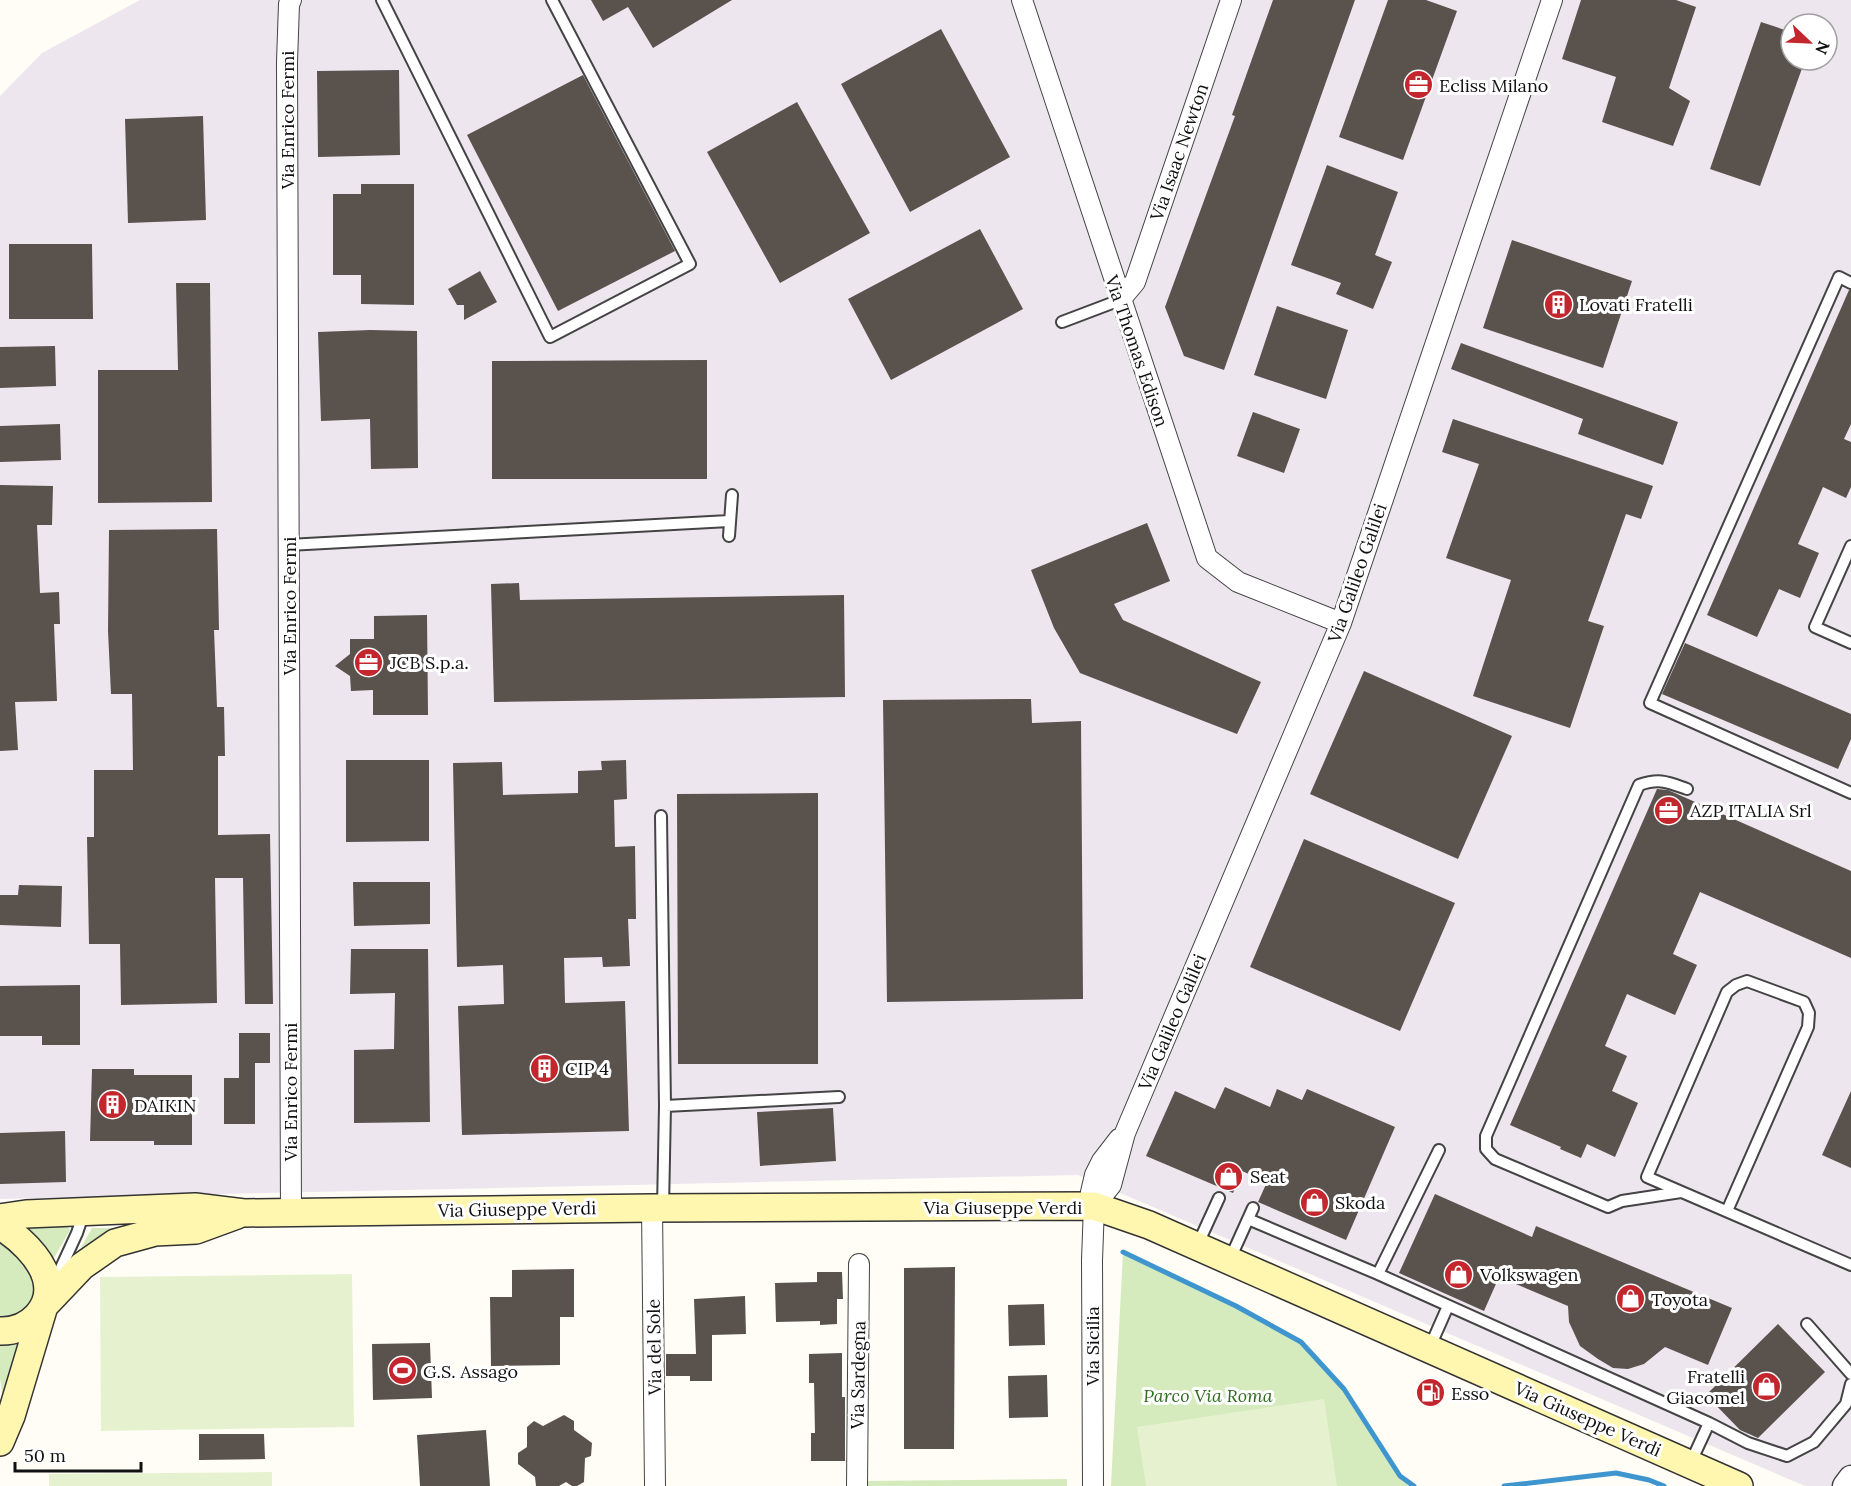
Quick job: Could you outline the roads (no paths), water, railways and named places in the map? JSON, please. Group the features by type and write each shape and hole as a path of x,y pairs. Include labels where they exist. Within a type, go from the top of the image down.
{"main road":[{"name":"Via Giuseppe Verdi","path":"0,1218 26,1214 195,1206 244,1213 1094,1206 1149,1225 1739,1486"},
{"name":"Via Giuseppe Verdi","path":"0,1331 12,1331 28,1325 82,1266 115,1243 155,1232 196,1230 244,1213"},
{"path":"0,1226 16,1238 42,1267 48,1283 44,1306 18,1395 0,1442"}],"street":[{"name":"Via Enrico Fermi","path":"291,0 286,62 291,1212"},
{"name":"Via Thomas Edison","path":"1022,0 1207,558 1238,582 1341,623"},
{"name":"Via Isaac Newton","path":"1120,300 1135,282 1231,0"},
{"name":"Via Galileo Galilei","path":"1094,1206 1091,1192 1095,1175 1102,1161 1125,1132 1341,623 1552,0"},
{"name":"Via Sicilia","path":"1093,1486 1092,1260 1094,1206"},
{"name":"Via del Sole","path":"655,1486 658,1208"},
{"name":"Via Sardegna","path":"857,1486 859,1264"},
{"path":"1845,1486 1851,1478"}],"lane":[{"path":"382,0 550,337 690,264 552,0"},
{"path":"1851,283 1839,277 1650,703 1851,793"},
{"path":"1062,322 1120,300"},
{"path":"729,536 732,495"},
{"path":"288,545 729,521"},
{"path":"1851,546 1815,627 1851,643"},
{"path":"1681,1192 1622,1201 1608,1207 1494,1159 1486,1149 1486,1136 1639,785 1653,780 1663,780 1687,789"},
{"path":"658,1208 666,1106 661,816"},
{"path":"1727,1211 1808,1027 1809,1012 1804,1002 1748,981 1736,985 1727,992 1647,1177 1851,1265"},
{"path":"666,1106 839,1097"},
{"path":"1378,1274 1439,1150"},
{"path":"1197,1246 1219,1198"},
{"path":"1229,1260 1253,1208"},
{"path":"44,1306 77,1233 84,1211"},
{"path":"1248,1219 1378,1274 1709,1423 1748,1443 1787,1456 1814,1442 1846,1404 1851,1384"},
{"path":"1429,1349 1448,1306"},
{"path":"1807,1324 1851,1374"},
{"path":"1690,1464 1709,1423"}],"waterway":[{"path":"1123,1252 1236,1306 1301,1342 1344,1389 1400,1476 1414,1486"},
{"path":"1504,1486 1616,1473 1649,1480 1664,1486"}],"place":[{"name":"Ecliss Milano","path":"1418,85"},
{"name":"Lovati Fratelli","path":"1558,304"},
{"name":"JCB S.p.a.","path":"369,662"},
{"name":"AZP ITALIA Srl","path":"1669,810"},
{"name":"CIP 4","path":"544,1068"},
{"name":"DAIKIN","path":"113,1105"},
{"name":"Seat","path":"1229,1176"},
{"name":"Skoda","path":"1314,1202"},
{"name":"Volkswagen","path":"1459,1274"},
{"name":"Toyota","path":"1630,1299"},
{"name":"G.S. Assago","path":"402,1371"},
{"name":"Fratelli Giacomel","path":"1766,1386"},
{"name":"Esso","path":"1430,1393"}],"park label":[{"name":"Parco Via Roma","path":"1208,1395"}]}
